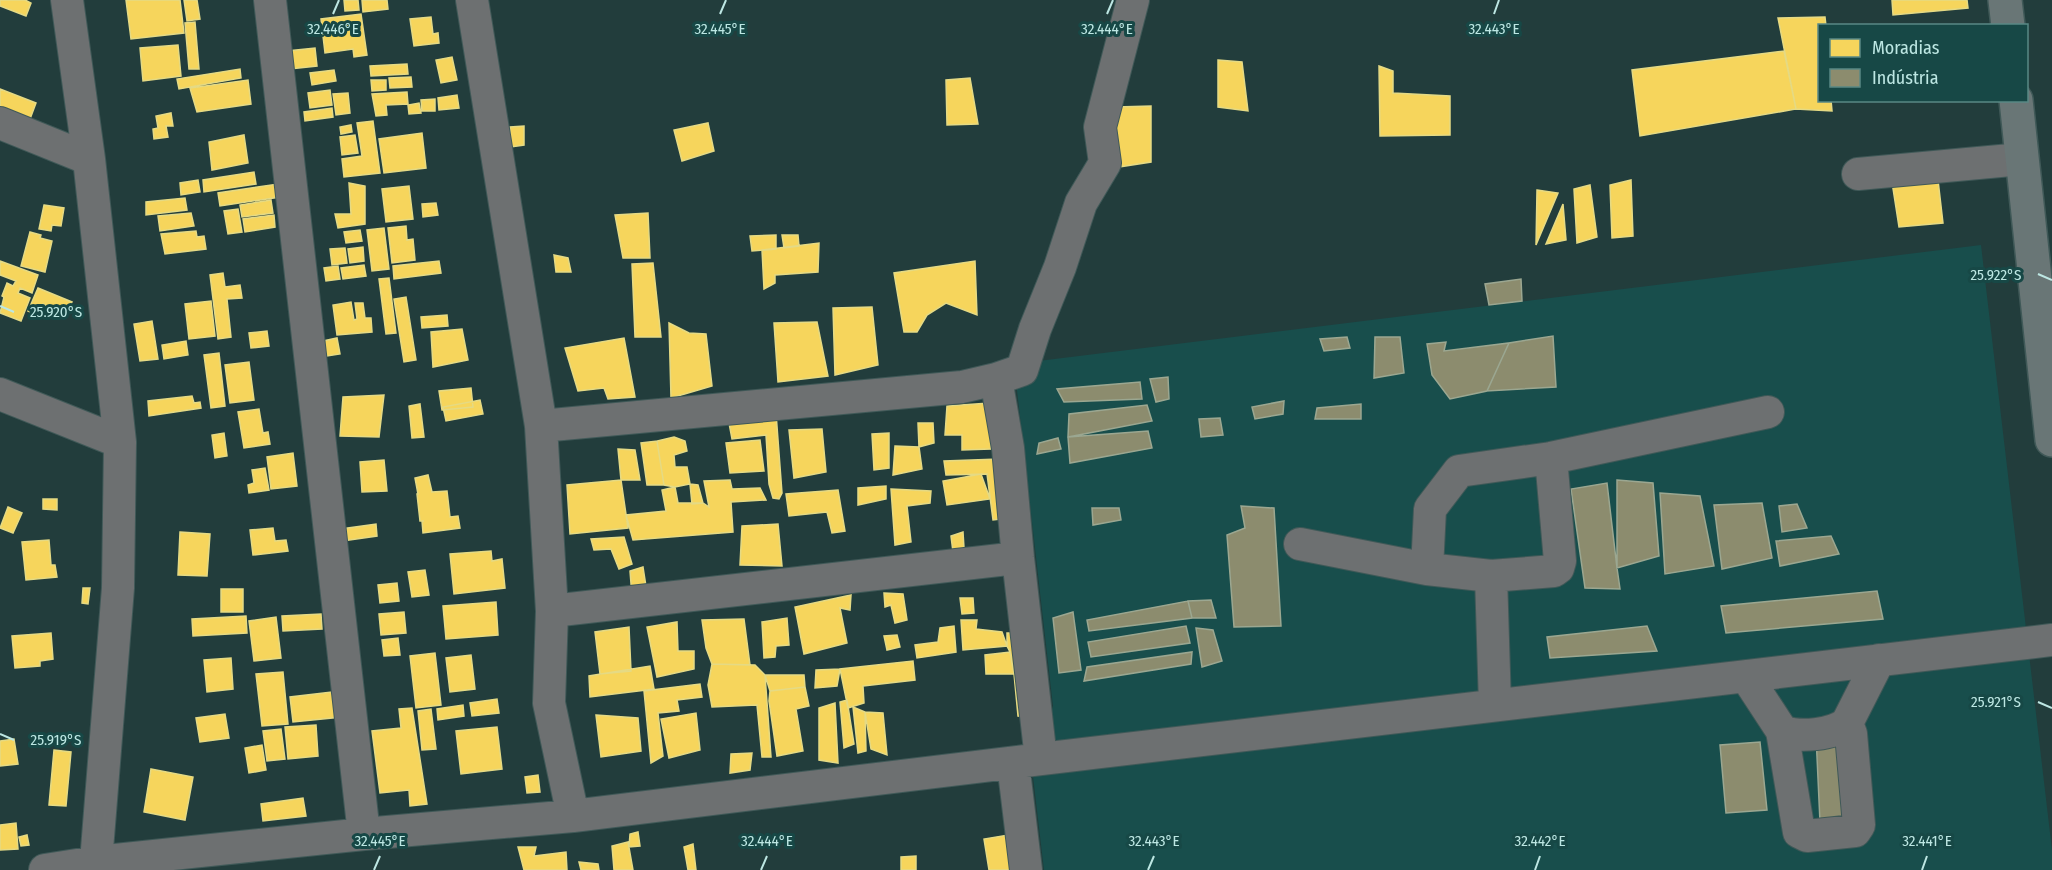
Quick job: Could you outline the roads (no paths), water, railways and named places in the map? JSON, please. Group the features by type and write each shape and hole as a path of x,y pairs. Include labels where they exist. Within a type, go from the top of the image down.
{"highway":[{"path":"2005,0 2008,24"},
{"path":"2016,102 2052,440"}],"street":[{"path":"67,0 88,159 120,442 118,588 96,862"},
{"path":"270,0 364,834"},
{"path":"472,0 542,426 552,611 549,703 573,816"},
{"path":"542,426 962,387 996,380 1022,370 1081,202 1105,163 1100,127 1133,0"},
{"path":"0,123 88,159"},
{"path":"1858,174 2022,159"},
{"path":"996,380 1008,448 1018,558 1027,761 1026,870"},
{"path":"0,394 120,442"},
{"path":"1427,569 1430,509 1459,471 1551,458 1768,412"},
{"path":"1300,544 1427,569 1491,576 1554,571 1558,568 1560,561 1551,458"},
{"path":"552,611 1018,558"},
{"path":"1491,576 1495,705"},
{"path":"45,870 96,862 364,834 573,816 2052,640"},
{"path":"1782,731 1816,735 1843,727 1880,660"},
{"path":"1746,676 1782,731 1799,832 1807,836 1855,831 1859,825 1851,734 1847,723"}]}
